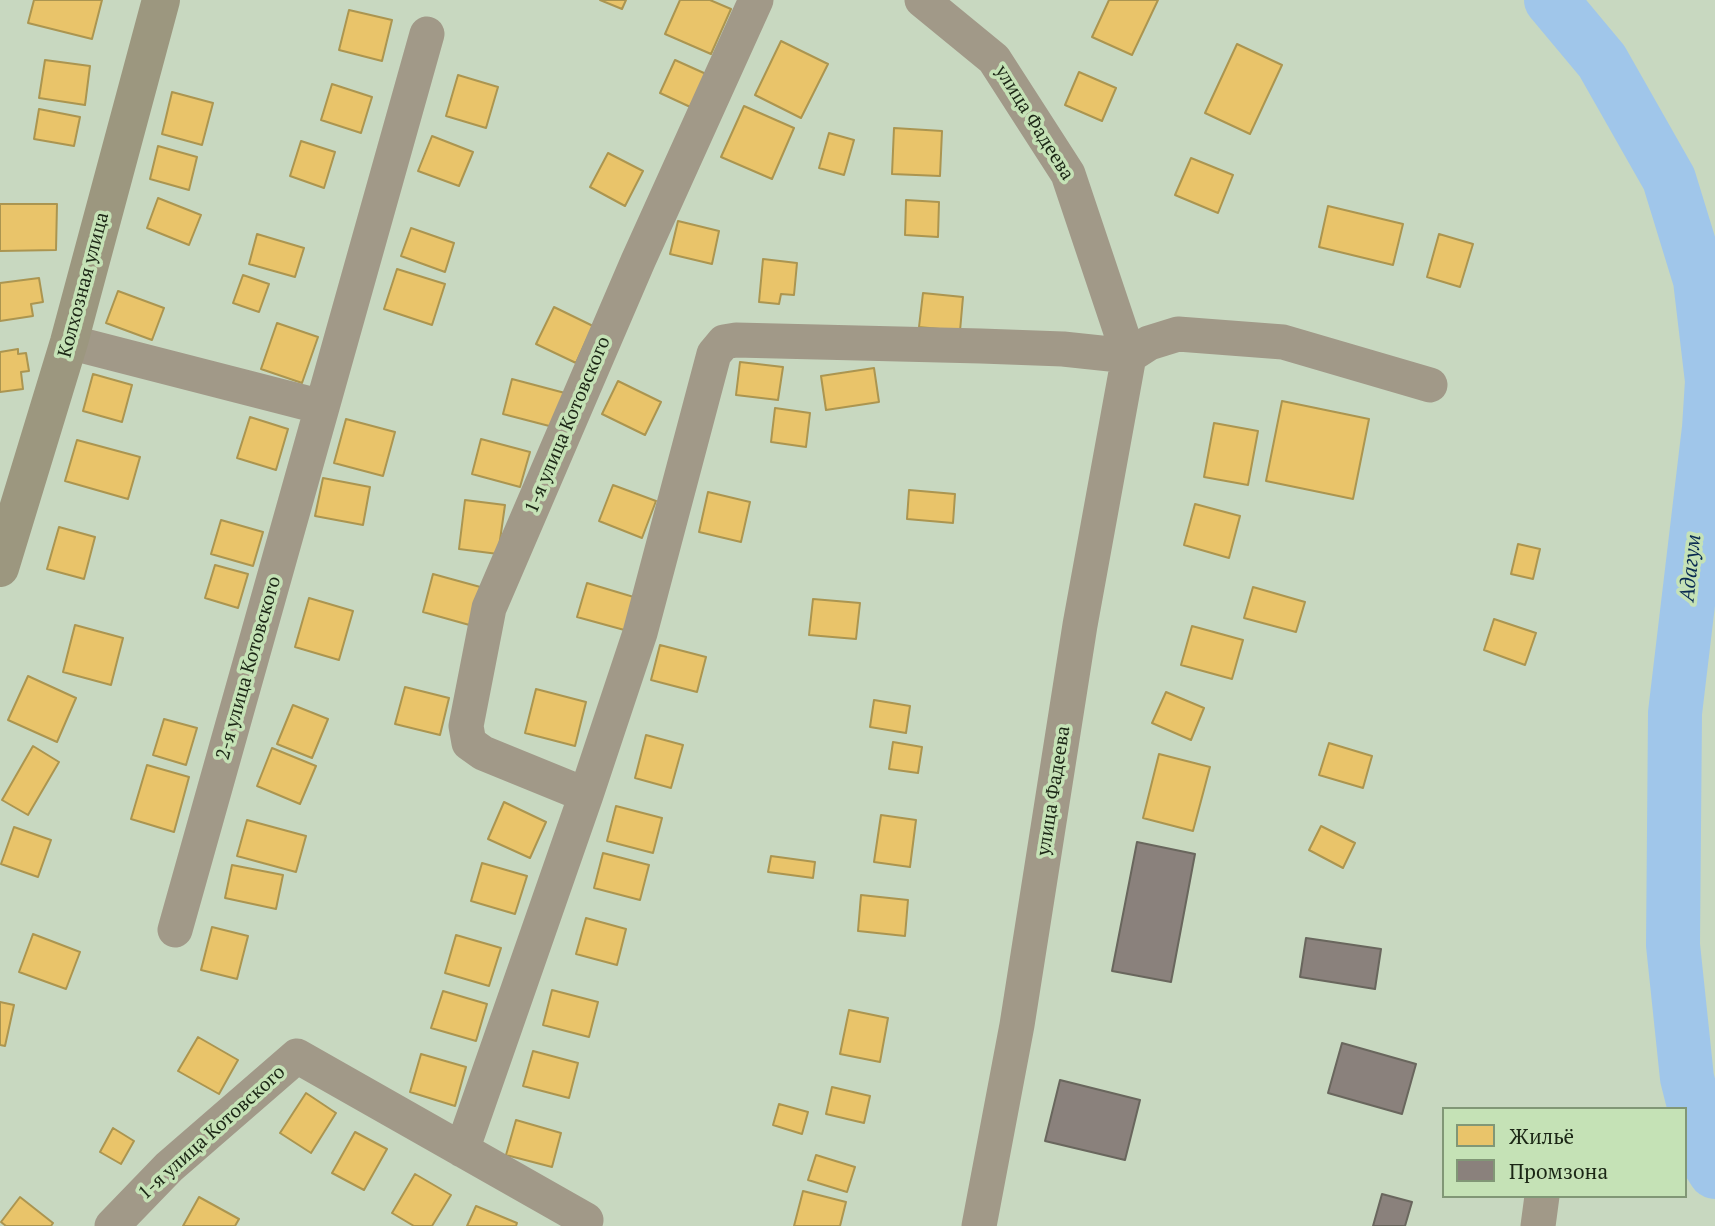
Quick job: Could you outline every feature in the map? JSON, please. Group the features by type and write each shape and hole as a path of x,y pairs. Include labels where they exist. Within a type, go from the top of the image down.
{"main road":[{"name":"Колхозная улица","path":"0,568 69,342 160,0"}],"street":[{"name":"1-я улица Котовского","path":"586,795 483,752 469,743 466,726 489,608 638,261 757,0"},
{"name":"улица Фадеева","path":"922,0 994,59 1068,174 1129,356 1080,625 1017,1025 979,1226"},
{"name":"2-я улица Котовского","path":"175,930 427,34"},
{"path":"462,1150 640,633 714,354 724,342 736,340 981,345 1129,356 1149,342 1178,334 1283,342 1430,386"},
{"path":"69,342 322,407"},
{"name":"1-я улица Котовского","path":"113,1226 169,1167 297,1056 586,1220"},
{"path":"1538,1226 1542,1198"}],"building: Жильё":[{"path":"34,0 102,0 92,39 28,23"},
{"path":"600,0 626,0 622,9"},
{"path":"680,0 710,0 731,9 711,54 665,34"},
{"path":"1109,0 1158,0 1132,55 1092,37"},
{"path":"349,10 392,20 382,61 339,50"},
{"path":"781,41 828,64 801,118 755,95"},
{"path":"1237,44 1282,65 1250,134 1205,113"},
{"path":"45,60 90,66 85,105 39,98"},
{"path":"675,60 715,78 699,111 660,93"},
{"path":"1079,72 1116,88 1102,121 1065,105"},
{"path":"458,75 498,87 486,128 446,116"},
{"path":"332,84 372,97 361,133 321,120"},
{"path":"172,92 213,103 202,145 162,134"},
{"path":"744,106 794,128 772,179 721,157"},
{"path":"39,109 80,117 74,146 34,139"},
{"path":"894,128 942,131 940,176 892,174"},
{"path":"829,133 854,140 844,175 819,168"},
{"path":"432,136 473,152 459,186 418,171"},
{"path":"301,141 335,152 324,188 290,176"},
{"path":"158,146 197,157 189,190 150,179"},
{"path":"608,153 643,171 625,206 590,187"},
{"path":"1191,158 1233,175 1218,213 1175,195"},
{"path":"158,198 201,215 189,245 147,228"},
{"path":"906,200 939,202 938,237 905,235"},
{"path":"0,204 57,204 56,250 0,251"},
{"path":"1328,206 1403,224 1393,265 1319,247"},
{"path":"678,221 719,231 712,264 670,254"},
{"path":"411,228 454,243 445,272 401,256"},
{"path":"257,234 304,248 295,277 249,264"},
{"path":"1439,234 1473,244 1460,287 1427,277"},
{"path":"763,259 797,263 794,295 781,294 779,304 759,302"},
{"path":"397,269 445,284 432,325 384,309"},
{"path":"243,275 269,284 259,312 233,303"},
{"path":"39,278 43,302 31,304 33,316 0,321 0,283"},
{"path":"118,291 164,308 152,340 106,323"},
{"path":"923,293 963,297 960,331 919,327"},
{"path":"554,307 593,326 576,363 536,344"},
{"path":"277,323 318,337 302,383 261,369"},
{"path":"18,349 18,354 26,353 29,371 21,372 23,389 0,392 0,352"},
{"path":"740,362 783,367 778,400 736,395"},
{"path":"874,368 879,402 826,410 821,376"},
{"path":"93,374 132,385 122,422 83,411"},
{"path":"512,379 565,393 557,428 503,414"},
{"path":"618,381 661,402 645,435 602,414"},
{"path":"1282,401 1369,419 1353,499 1266,481"},
{"path":"775,408 810,413 806,447 771,442"},
{"path":"250,417 288,429 276,470 237,458"},
{"path":"346,419 395,432 383,476 334,463"},
{"path":"1214,423 1258,431 1248,485 1204,477"},
{"path":"481,439 530,452 520,487 472,474"},
{"path":"77,440 140,457 128,499 65,481"},
{"path":"323,478 370,487 363,525 315,516"},
{"path":"613,485 656,501 642,538 599,521"},
{"path":"909,490 955,494 953,523 907,519"},
{"path":"708,492 750,502 741,542 699,532"},
{"path":"465,500 505,505 498,554 459,549"},
{"path":"1195,504 1240,516 1229,558 1184,545"},
{"path":"221,520 263,532 253,566 211,554"},
{"path":"59,527 95,537 84,579 47,569"},
{"path":"1518,544 1540,549 1533,579 1511,574"},
{"path":"215,565 248,574 238,608 205,598"},
{"path":"433,574 484,588 473,626 423,612"},
{"path":"587,583 637,598 628,631 577,617"},
{"path":"1253,587 1305,602 1296,632 1244,618"},
{"path":"309,598 353,611 339,660 295,647"},
{"path":"813,599 860,603 856,639 809,635"},
{"path":"1494,619 1536,633 1525,665 1484,650"},
{"path":"75,625 123,638 111,685 63,672"},
{"path":"1192,626 1243,640 1232,679 1181,665"},
{"path":"660,645 706,657 697,692 651,680"},
{"path":"28,676 76,698 57,742 8,720"},
{"path":"405,687 449,698 440,735 395,724"},
{"path":"536,689 586,702 575,746 525,733"},
{"path":"1166,692 1204,708 1191,740 1152,723"},
{"path":"874,700 910,706 906,733 870,727"},
{"path":"293,705 328,719 312,758 277,744"},
{"path":"164,719 197,728 186,765 153,755"},
{"path":"646,735 683,745 671,788 635,778"},
{"path":"893,742 922,747 918,773 889,769"},
{"path":"1329,743 1372,756 1363,788 1319,775"},
{"path":"33,746 59,762 28,815 2,800"},
{"path":"272,748 316,766 300,804 257,786"},
{"path":"1159,754 1210,767 1193,831 1143,818"},
{"path":"147,765 189,777 174,832 131,819"},
{"path":"504,802 546,822 530,858 488,839"},
{"path":"616,806 662,818 653,853 607,841"},
{"path":"881,815 916,820 910,867 874,862"},
{"path":"247,820 306,836 296,872 237,856"},
{"path":"1321,826 1355,843 1343,868 1309,850"},
{"path":"14,827 51,840 38,877 1,864"},
{"path":"603,853 649,865 640,900 594,888"},
{"path":"771,856 815,862 813,878 768,872"},
{"path":"482,863 527,876 515,914 471,901"},
{"path":"232,865 283,875 276,909 225,898"},
{"path":"861,895 908,900 905,936 858,931"},
{"path":"586,918 626,929 617,965 576,954"},
{"path":"212,927 248,936 237,979 201,970"},
{"path":"33,934 80,952 66,989 19,972"},
{"path":"456,935 501,948 489,986 445,973"},
{"path":"552,990 598,1002 589,1037 543,1025"},
{"path":"443,991 487,1004 476,1041 431,1028"},
{"path":"0,1002 14,1005 5,1046 0,1045"},
{"path":"849,1010 888,1018 880,1062 840,1054"},
{"path":"198,1037 238,1060 219,1094 178,1071"},
{"path":"533,1051 578,1063 569,1098 523,1086"},
{"path":"421,1054 466,1067 455,1106 410,1092"},
{"path":"832,1087 870,1096 864,1123 826,1114"},
{"path":"306,1093 336,1113 311,1153 280,1133"},
{"path":"779,1104 808,1112 802,1134 773,1125"},
{"path":"516,1120 561,1133 552,1167 506,1155"},
{"path":"113,1128 134,1141 121,1164 100,1152"},
{"path":"355,1132 387,1149 364,1190 332,1173"},
{"path":"816,1155 855,1167 847,1192 808,1180"},
{"path":"415,1174 451,1195 432,1226 414,1226 392,1213"},
{"path":"803,1191 846,1202 840,1226 794,1226"},
{"path":"20,1197 53,1223 51,1226 6,1226 1,1222"},
{"path":"199,1197 239,1219 235,1226 183,1226"},
{"path":"476,1206 517,1223 516,1226 467,1226"}],"building: Промзона":[{"path":"1137,842 1195,854 1171,982 1112,971"},
{"path":"1306,938 1381,949 1375,989 1300,977"},
{"path":"1342,1043 1416,1064 1402,1114 1328,1093"},
{"path":"1060,1080 1140,1100 1125,1160 1045,1141"},
{"path":"1382,1194 1412,1202 1405,1226 1373,1226"}],"waterway":[{"name":"Адагум","path":"1551,0 1602,61 1669,179 1700,280 1712,381 1709,428 1675,713 1673,945 1687,1078 1708,1161 1715,1172"}]}
